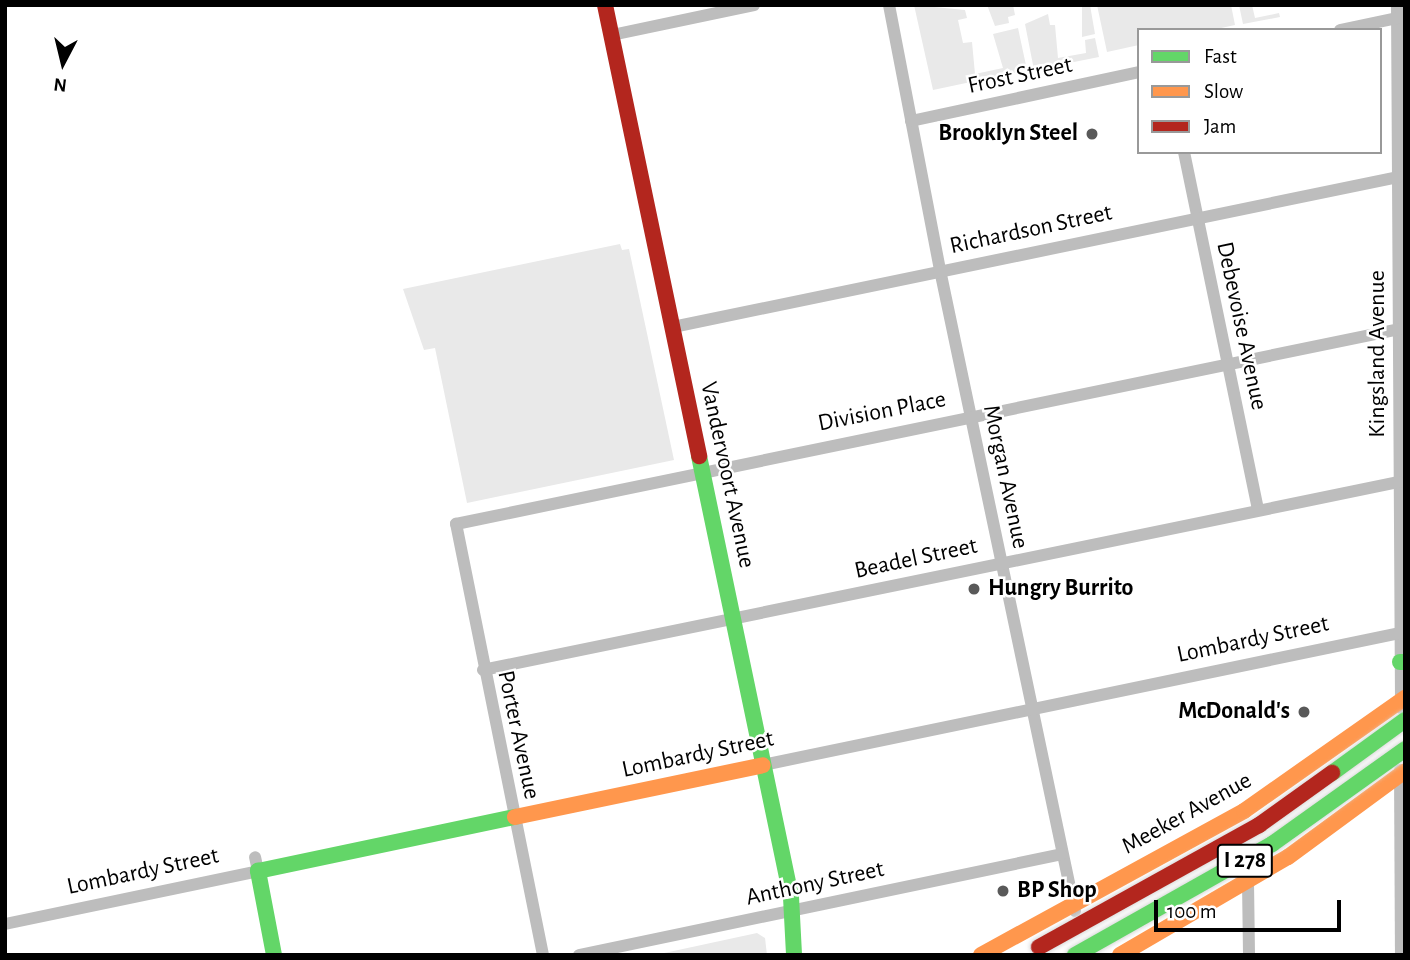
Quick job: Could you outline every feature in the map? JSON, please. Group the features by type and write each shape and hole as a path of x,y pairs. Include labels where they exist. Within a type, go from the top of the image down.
{"main road":[{"name":"Vandervoort Avenue","path":"605,5 763,765 792,911 794,955"},
{"name":"Meeker Avenue","path":"981,955 1266,797 1402,700"},
{"name":"I 278","path":"1040,947 1259,825 1405,720"},
{"name":"I 278","path":"1075,955 1272,844 1405,749"},
{"name":"Lombardy Street","path":"256,864 514,817 763,765"},
{"path":"1120,955 1248,882 1402,773"},
{"path":"256,864 274,955"}],"street":[{"path":"612,35 754,5"},
{"name":"Morgan Avenue","path":"889,5 1030,709 1061,854 1089,955"},
{"path":"1346,28 1400,10"},
{"name":"Kingsland Avenue","path":"1400,10 1401,129 1398,177 1402,392 1399,482 1402,700 1405,728"},
{"name":"Frost Street","path":"911,121 1137,72"},
{"name":"Debevoise Avenue","path":"1184,154 1258,508"},
{"name":"Richardson Street","path":"673,327 1398,177"},
{"name":"Division Place","path":"456,524 1399,329"},
{"name":"Beadel Street","path":"483,670 1258,508 1399,482"},
{"name":"Porter Avenue","path":"456,524 483,670 543,955"},
{"name":"Lombardy Street","path":"763,765 1401,633"},
{"name":"Kingsland Avenue","path":"1402,700 1388,746 1402,773"},
{"name":"Kingsland Avenue","path":"1401,955 1402,773 1405,740"},
{"name":"Anthony Street","path":"579,955 1061,854"},
{"name":"Lombardy Street","path":"5,923 256,864"},
{"path":"1248,882 1249,955"}],"shaded area":[{"path":"914,5 965,10 967,18 958,20 963,43 972,42 975,74 1003,68 993,34 1018,28 1027,70 933,90"},
{"path":"987,5 1013,5 1015,15 1008,17 1009,23 995,26"},
{"path":"1082,5 1090,5 1095,34 1082,37"},
{"path":"1097,5 1231,5 1235,25 1221,28 1137,28 1137,45 1107,52"},
{"path":"1239,5 1252,5 1255,18 1279,13 1280,17 1243,24"},
{"path":"1048,14 1050,25 1055,25 1058,58 1086,53 1085,40 1095,38 1099,57 1034,70 1025,24"},
{"path":"620,244 622,250 629,249 674,460 467,503 435,348 424,350 403,289"},
{"path":"757,933 765,938 767,955 655,955"}],"traffic: fast":[{"path":"699,456 791,897 794,955"},
{"path":"1400,662 1405,662"},
{"path":"1332,773 1405,720"},
{"path":"1075,955 1272,844 1405,749"},
{"path":"274,955 258,871 515,817"}],"traffic: slow":[{"path":"981,955 1244,811 1405,698"},
{"path":"515,817 763,765"},
{"path":"1120,955 1288,857 1405,771"}],"traffic: jam":[{"path":"605,5 699,456"},
{"path":"1039,947 1259,825 1332,773"}],"place":[{"name":"Brooklyn Steel","path":"1092,134"},
{"name":"Hungry Burrito","path":"974,589"},
{"name":"McDonald's","path":"1304,712"},
{"name":"BP Shop","path":"1003,891"}]}
